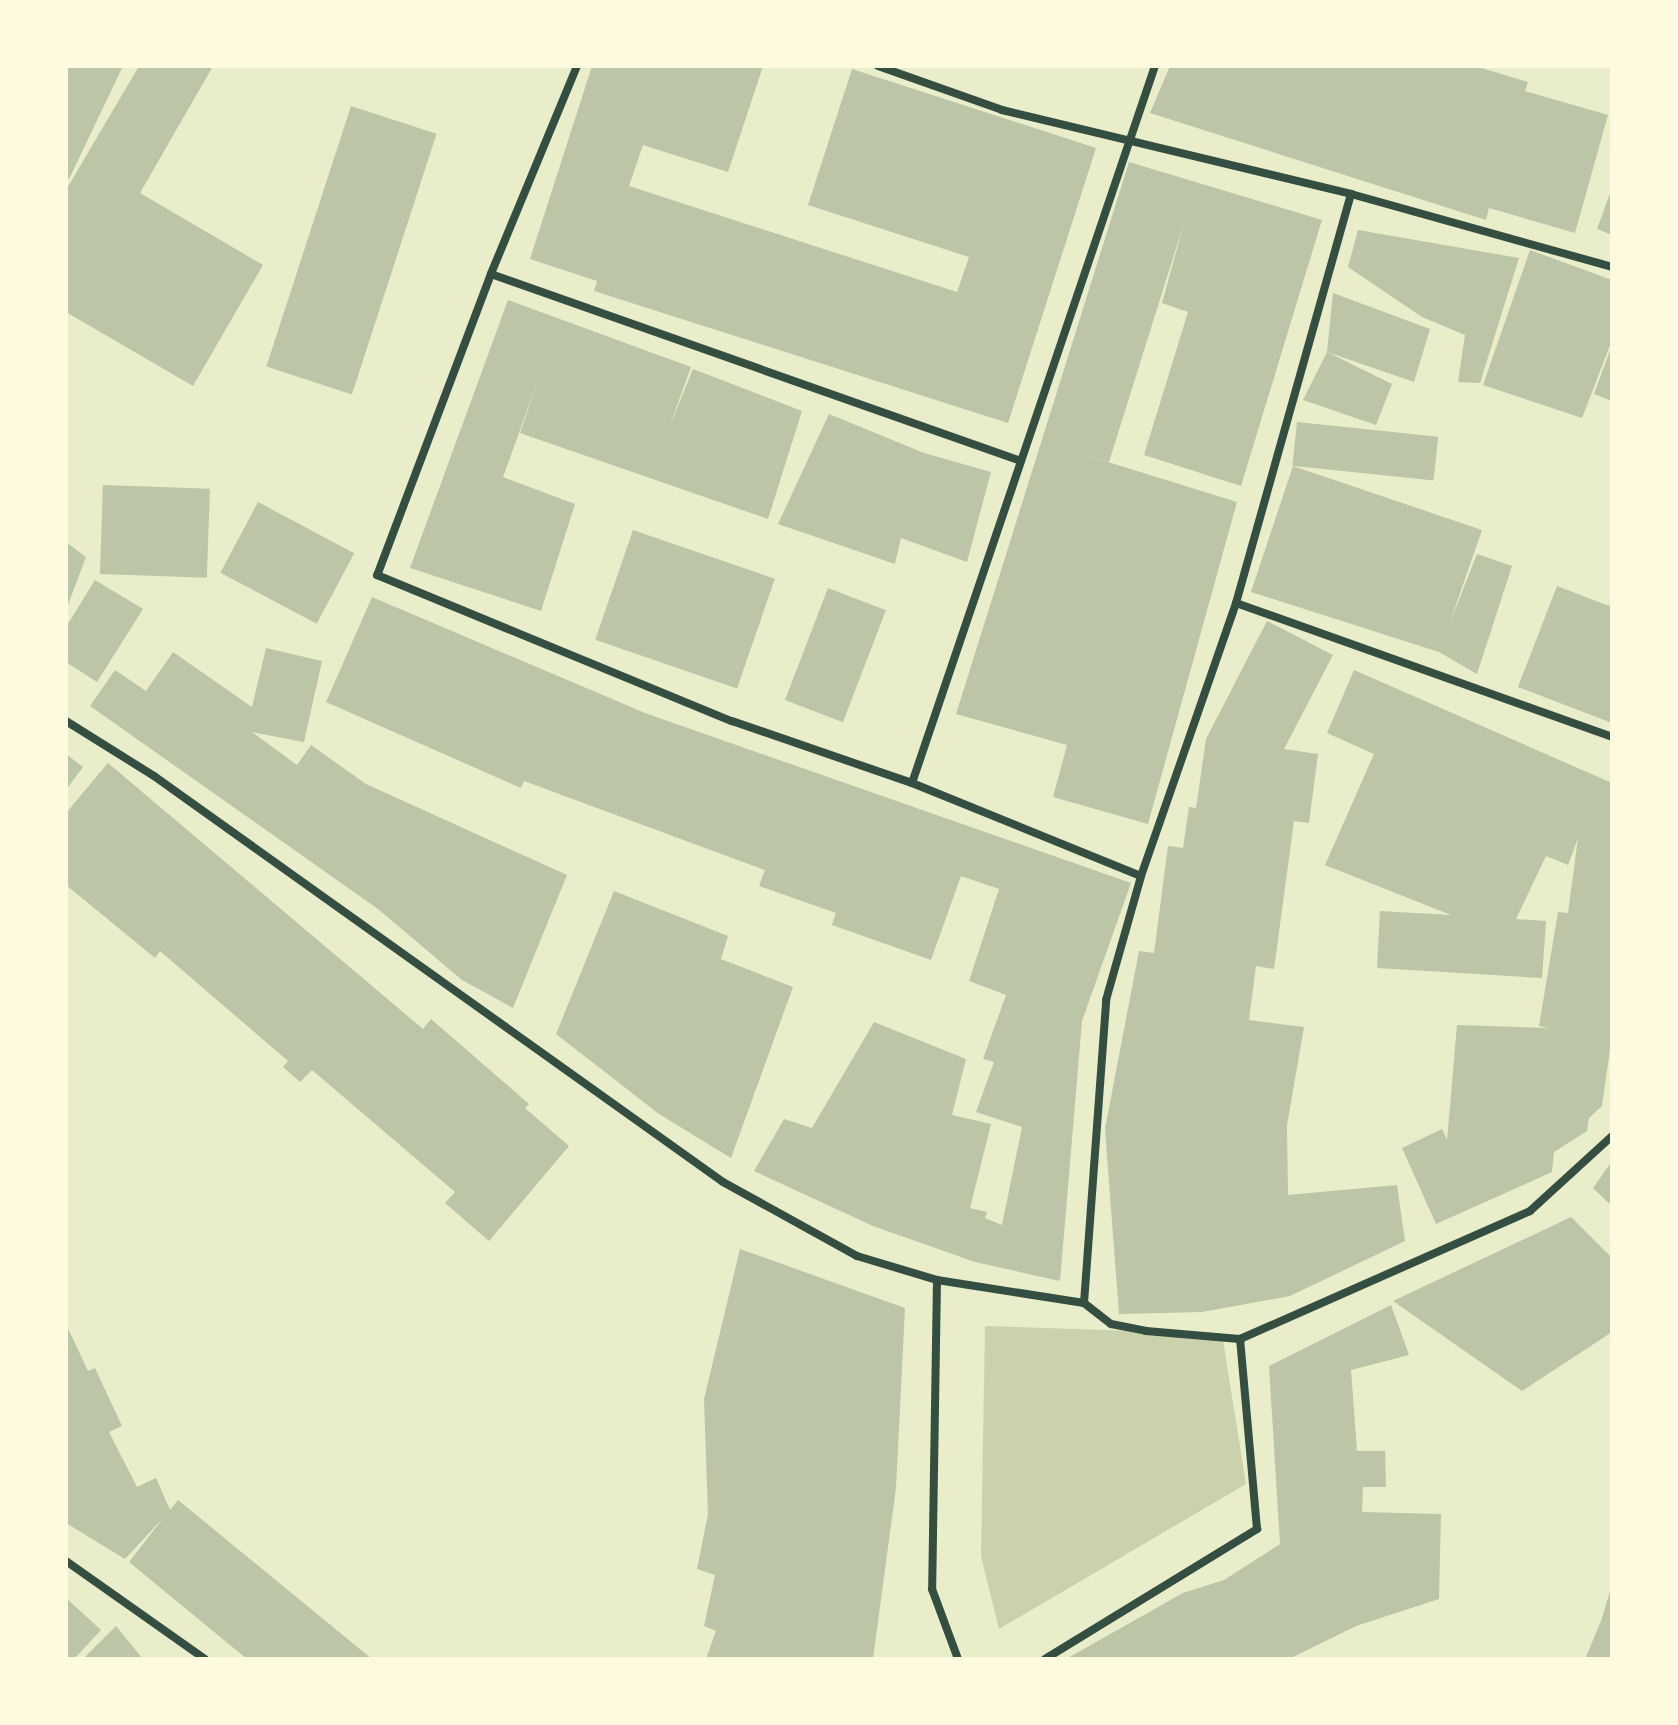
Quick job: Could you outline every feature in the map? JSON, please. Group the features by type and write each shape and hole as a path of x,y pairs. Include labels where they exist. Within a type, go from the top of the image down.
{"street":[{"path":"577,66 491,274 377,575 732,721 912,783 1141,876"},
{"path":"878,66 1002,110 1351,194 1612,267"},
{"path":"912,783 1018,460 1155,66"},
{"path":"1084,1303 1106,1000 1141,876 1236,603 1351,194"},
{"path":"491,274 1018,460"},
{"path":"1236,603 1612,737"},
{"path":"66,721 154,776 723,1182 857,1256 937,1280 1084,1303 1111,1324 1240,1339 1530,1211 1612,1136"},
{"path":"937,1280 932,1589 958,1659"},
{"path":"1045,1659 1257,1529 1240,1339"},
{"path":"66,1561 205,1659"}],"green space":[{"path":"985,1326 1222,1334 1246,1484 999,1629 981,1556"}],"building":[{"path":"66,66 123,66 69,179 66,177"},
{"path":"139,66 213,66 140,193 263,265 193,386 66,312 66,190"},
{"path":"592,66 763,66 728,172 643,145 629,186 957,292 969,257 808,205 852,69 1096,148 1008,423 594,291 597,281 530,259"},
{"path":"1170,66 1475,66 1528,82 1525,91 1608,115 1575,233 1489,208 1486,220 1150,113"},
{"path":"351,106 437,134 352,394 266,367"},
{"path":"1129,162 1322,220 1241,486 1144,455 1188,312 1162,303 1184,223 1109,462 1063,448 1237,502 1148,824 1053,797 1067,745 956,714"},
{"path":"1612,188 1612,235 1597,229"},
{"path":"1358,230 1519,258 1480,383 1458,382 1465,335 1422,317 1348,267"},
{"path":"1530,250 1612,280 1612,340 1582,418 1483,385"},
{"path":"1333,293 1430,329 1414,382 1327,352"},
{"path":"508,300 691,367 669,428 693,369 802,411 768,519 520,433 540,375 503,477 575,504 541,611 410,568"},
{"path":"1612,345 1612,401 1594,394"},
{"path":"1327,352 1392,384 1376,425 1303,400"},
{"path":"829,414 924,453 991,472 967,562 901,538 895,564 778,524"},
{"path":"1297,422 1438,437 1434,481 1292,466"},
{"path":"1293,466 1482,530 1449,625 1477,554 1512,566 1477,674 1439,652 1251,592"},
{"path":"103,485 210,489 207,578 100,574"},
{"path":"258,502 354,553 317,624 220,573"},
{"path":"633,530 775,579 737,689 595,640"},
{"path":"66,542 86,557 66,610"},
{"path":"95,580 143,609 97,682 66,662 66,627"},
{"path":"1557,586 1609,606 1612,599 1612,723 1518,687"},
{"path":"828,588 886,610 843,722 785,700"},
{"path":"372,597 645,713 1131,883 1082,1021 1060,1281 975,1262 873,1226 754,1171 784,1119 812,1128 874,1022 966,1059 952,1115 991,1124 970,1208 987,1212 985,1218 1002,1225 1022,1127 976,1112 994,1062 983,1059 1006,995 969,981 999,889 961,876 931,960 832,925 836,913 759,886 765,870 524,781 521,788 326,702"},
{"path":"1267,621 1333,655 1284,749 1318,754 1309,823 1294,821 1274,969 1256,966 1249,1020 1304,1027 1287,1125 1288,1195 1397,1185 1405,1241 1290,1296 1202,1312 1119,1314 1105,1129 1139,951 1154,953 1168,846 1183,848 1189,807 1196,808 1206,739"},
{"path":"266,648 322,661 304,742 252,732 297,765 311,745 366,784 567,875 513,1008 462,980 378,909 90,706 115,670 146,691 173,652 252,707"},
{"path":"1354,670 1612,783 1612,1035 1602,1106 1589,1118 1587,1131 1554,1152 1552,1172 1436,1224 1402,1148 1442,1129 1447,1140 1457,1025 1549,1028 1539,1026 1558,912 1568,913 1578,838 1568,865 1546,856 1516,919 1546,921 1542,978 1377,968 1380,911 1451,915 1325,865 1374,754 1327,733"},
{"path":"66,754 83,767 66,790"},
{"path":"108,763 423,1029 431,1019 529,1104 525,1108 569,1146 489,1241 445,1203 455,1192 312,1070 300,1082 283,1067 288,1061 160,951 155,958 66,885 66,813"},
{"path":"614,891 728,936 721,959 793,987 731,1158 659,1114 556,1034"},
{"path":"1612,1161 1612,1206 1593,1188"},
{"path":"1571,1217 1612,1258 1612,1332 1522,1391 1393,1301"},
{"path":"740,1249 905,1308 896,1488 873,1659 706,1659 716,1631 704,1626 715,1575 697,1569 708,1514 704,1399"},
{"path":"1391,1305 1409,1355 1351,1370 1357,1451 1385,1451 1386,1487 1363,1487 1362,1512 1441,1514 1439,1599 1356,1626 1289,1659 1066,1659 1183,1593 1224,1580 1280,1544 1269,1366"},
{"path":"66,1324 88,1371 95,1368 122,1426 109,1432 137,1487 156,1478 170,1510 178,1500 372,1659 247,1659 129,1562 164,1517 125,1559 66,1523"},
{"path":"1611,1588 1612,1659 1585,1659 1601,1621"},
{"path":"66,1598 101,1630 74,1659 66,1659"},
{"path":"116,1626 143,1659 83,1659"}]}
